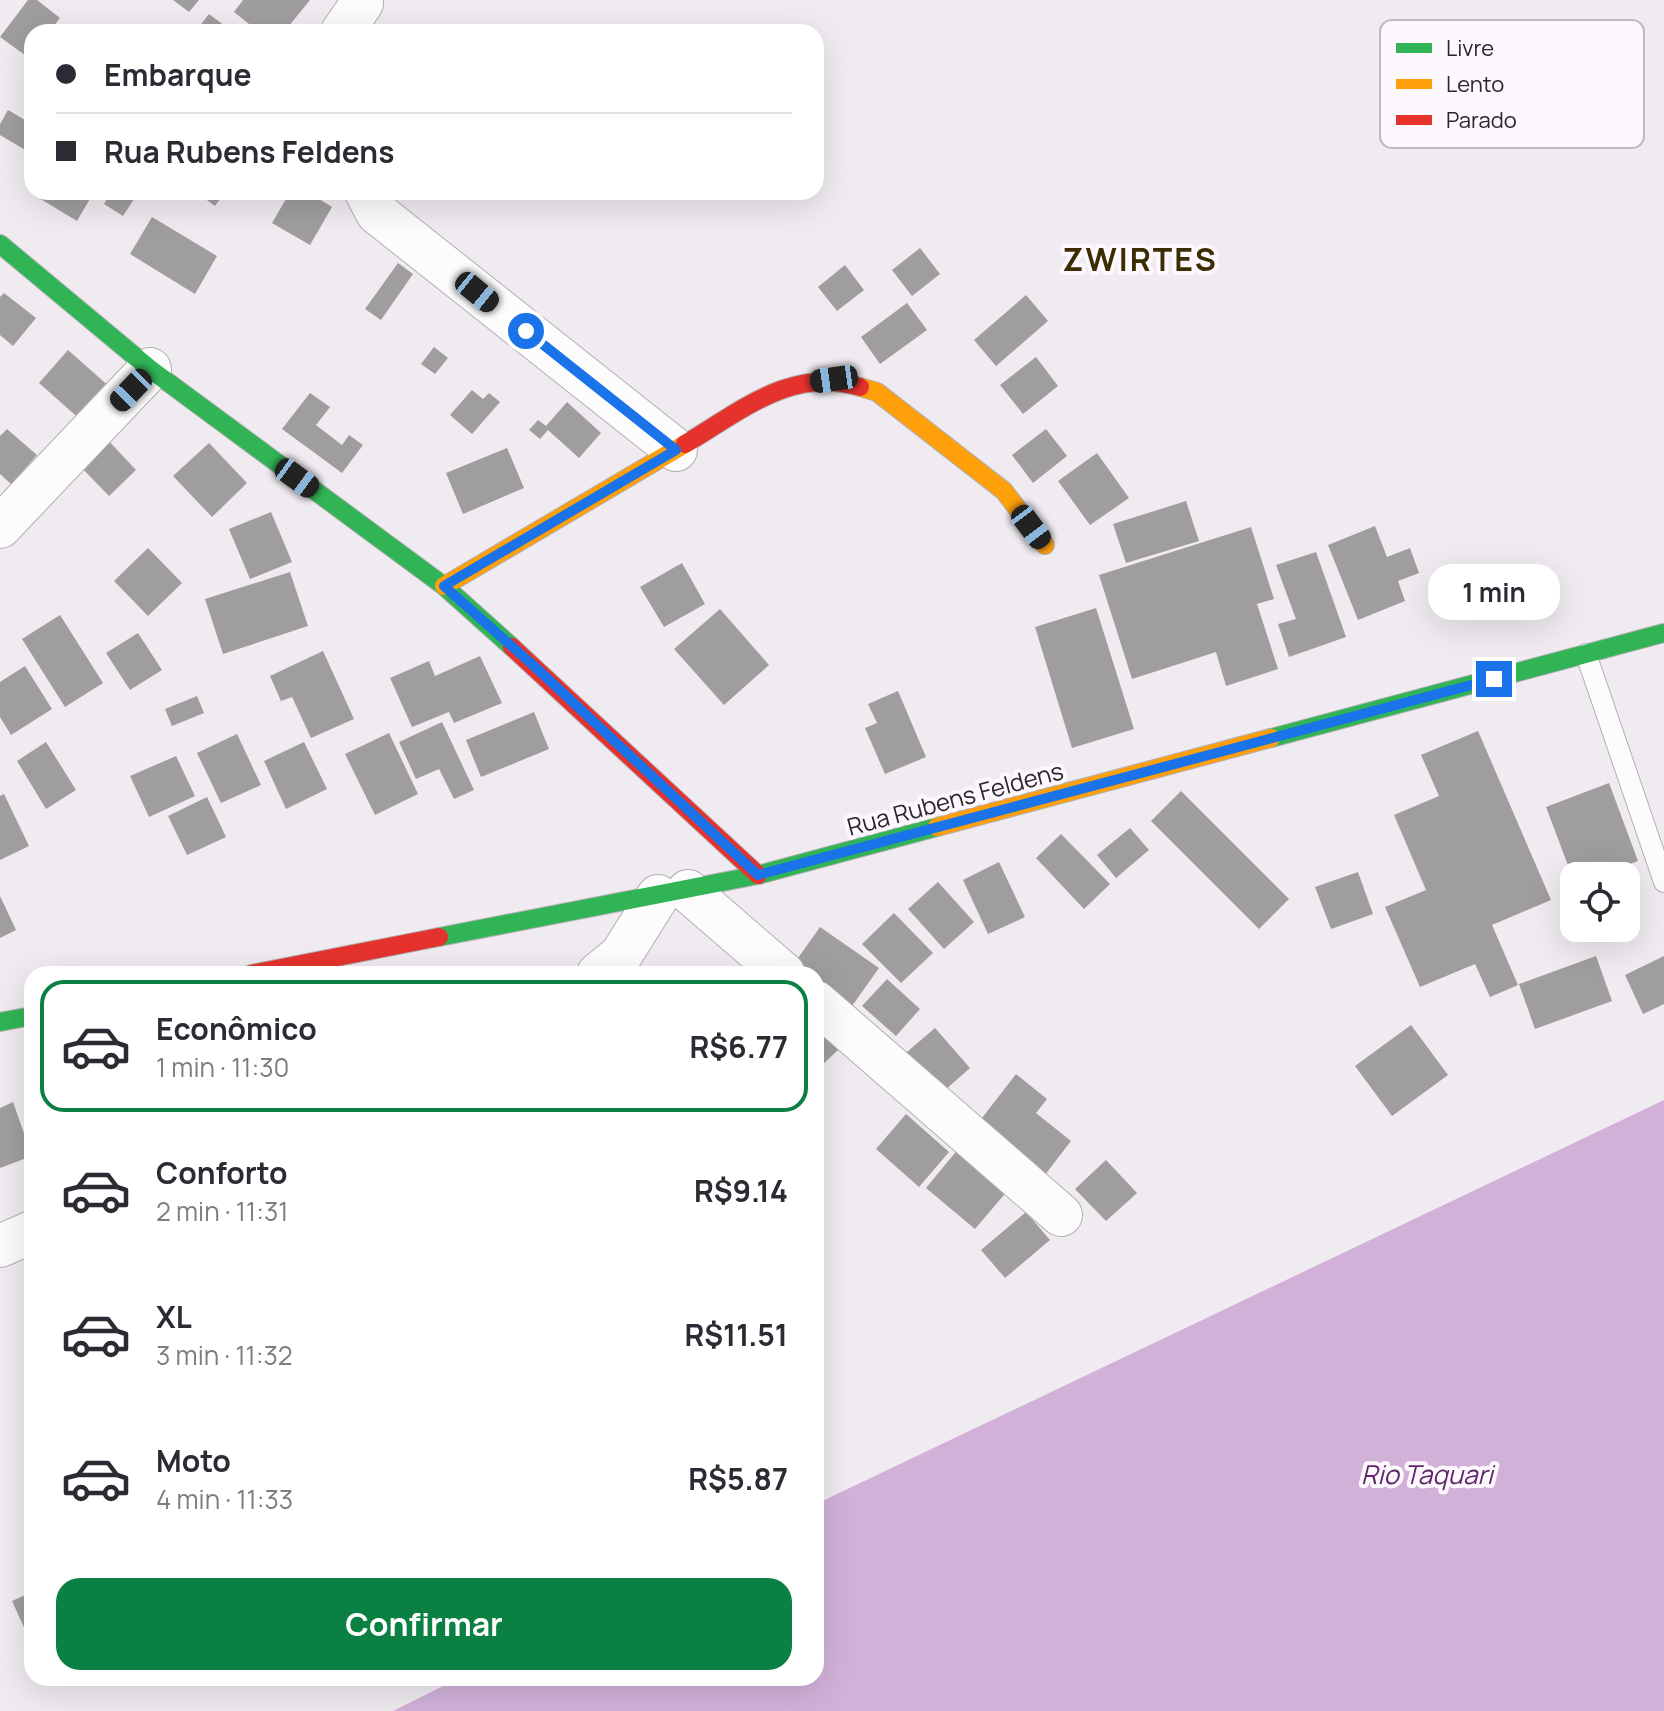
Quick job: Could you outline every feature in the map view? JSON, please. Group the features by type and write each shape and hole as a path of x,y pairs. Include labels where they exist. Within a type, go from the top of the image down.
{"street":[{"path":"370,200 377,213 676,450"},
{"path":"0,244 150,369 444,586 758,875"},
{"path":"5,515 150,369"},
{"path":"444,586 781,387 834,379 877,392 1004,491 1045,545"},
{"name":"Rua Rubens Feldens","path":"293,966 758,875 1664,633"},
{"path":"608,966 621,955 673,894 773,966"},
{"path":"824,1009 1061,1215"},
{"path":"0,1022 24,1018"},
{"path":"0,1246 24,1236"}],"lane":[{"path":"1586,654 1664,882"}],"water":[{"name":"Rio Taquari","path":"1664,1100 1664,1711 393,1711 443,1686 824,1686 824,1500"}],"building":[{"path":"28,0 37,0 60,18 55,24 24,24 24,54 0,37"},
{"path":"173,0 199,0 189,12"},
{"path":"243,0 310,0 290,24 249,24 234,12"},
{"path":"209,14 222,24 201,24"},
{"path":"8,110 24,119 24,149 0,135 0,124"},
{"path":"42,200 89,200 77,221"},
{"path":"106,200 133,200 123,216 104,204"},
{"path":"285,200 321,200 332,207 310,245 272,223"},
{"path":"152,217 217,256 195,294 130,254"},
{"path":"920,248 940,274 912,296 892,270"},
{"path":"398,263 413,274 381,320 365,309"},
{"path":"845,265 864,290 837,311 818,287"},
{"path":"4,293 36,318 13,346 0,335 0,297"},
{"path":"1026,295 1048,321 996,366 974,340"},
{"path":"907,303 927,330 880,364 861,337"},
{"path":"434,347 448,358 435,374 421,364"},
{"path":"68,350 112,389 83,422 39,383"},
{"path":"1036,357 1058,386 1023,414 1000,385"},
{"path":"472,390 483,399 489,393 500,402 472,434 450,415"},
{"path":"310,393 330,407 316,425 342,445 349,435 363,445 342,473 282,429"},
{"path":"567,402 601,433 579,458 548,430 540,439 529,430 538,420 546,426"},
{"path":"7,429 37,455 11,484 0,474 0,436"},
{"path":"1046,429 1067,456 1033,483 1012,455"},
{"path":"105,437 136,470 109,496 77,463"},
{"path":"209,443 247,483 212,517 173,476"},
{"path":"507,448 524,488 463,514 446,473"},
{"path":"1097,453 1129,498 1090,525 1058,481"},
{"path":"1186,501 1199,541 1126,563 1113,524"},
{"path":"271,512 292,562 250,579 229,529"},
{"path":"1375,526 1387,557 1410,548 1419,573 1398,581 1405,601 1358,620 1328,545"},
{"path":"1251,527 1274,599 1257,604 1278,669 1226,686 1216,652 1132,679 1099,575"},
{"path":"148,548 182,583 148,616 114,581"},
{"path":"1316,552 1346,637 1289,657 1278,624 1296,619 1276,565"},
{"path":"682,563 705,604 664,627 640,587"},
{"path":"290,572 308,626 223,654 205,599"},
{"path":"1096,608 1134,729 1072,748 1035,627"},
{"path":"720,609 769,665 724,705 674,649"},
{"path":"60,615 103,683 65,707 22,639"},
{"path":"138,633 162,670 130,690 106,653"},
{"path":"323,651 354,719 311,738 292,697 281,701 270,676"},
{"path":"480,656 502,703 454,723 449,712 412,727 390,678 429,661 435,676"},
{"path":"25,666 52,709 11,735 0,717 0,682"},
{"path":"898,691 926,757 885,774 865,728 877,723 868,704"},
{"path":"197,696 204,713 172,726 165,709"},
{"path":"534,712 549,749 481,777 466,740"},
{"path":"442,722 474,790 454,799 439,769 416,779 399,742"},
{"path":"1478,731 1551,900 1492,925 1518,985 1490,997 1475,964 1420,987 1385,907 1426,890 1394,815 1439,796 1421,755"},
{"path":"389,733 418,794 375,815 345,754"},
{"path":"237,734 261,785 221,803 197,753"},
{"path":"46,742 76,790 46,809 17,761"},
{"path":"304,742 327,789 286,809 264,761"},
{"path":"176,756 195,796 149,817 130,776"},
{"path":"1609,783 1638,861 1567,862 1546,807"},
{"path":"1181,791 1289,899 1259,929 1151,821"},
{"path":"4,794 29,846 0,860 0,796"},
{"path":"207,797 226,837 187,855 168,816"},
{"path":"1130,828 1149,850 1116,878 1097,855"},
{"path":"1061,834 1110,884 1084,909 1036,858"},
{"path":"999,862 1025,917 988,934 963,880"},
{"path":"1358,872 1373,914 1331,929 1315,887"},
{"path":"938,882 974,922 944,949 908,909"},
{"path":"0,896 16,930 0,938"},
{"path":"894,913 933,953 901,983 862,944"},
{"path":"820,927 879,968 852,1006 824,987 824,966 793,965"},
{"path":"1596,956 1612,1001 1535,1029 1519,984"},
{"path":"1664,956 1664,1004 1643,1014 1625,975"},
{"path":"887,979 920,1009 896,1036 862,1006"},
{"path":"1411,1025 1448,1075 1392,1116 1355,1066"},
{"path":"935,1028 970,1068 935,1099 900,1058"},
{"path":"824,1031 840,1048 824,1063"},
{"path":"1016,1074 1047,1099 1036,1113 1071,1141 1041,1180 975,1127"},
{"path":"13,1102 24,1133 24,1159 0,1168 0,1108"},
{"path":"906,1114 949,1152 919,1187 876,1149"},
{"path":"959,1148 1009,1189 975,1229 926,1188"},
{"path":"1106,1160 1137,1193 1106,1221 1075,1189"},
{"path":"1026,1212 1050,1240 1005,1278 981,1250"},
{"path":"24,1596 24,1627 12,1601"}],"traffic: fast":[{"path":"0,244 150,369 444,586 512,647"},
{"path":"1271,738 1664,633"},
{"path":"439,937 758,875 937,827"},
{"path":"0,1022 24,1018"}],"traffic: slow":[{"path":"860,387 877,392 1004,491 1045,545"},
{"path":"444,586 685,444"},
{"path":"937,827 1271,738"}],"traffic: jam":[{"path":"685,444 747,406 790,387 812,382 860,387"},
{"path":"512,647 758,875"},
{"path":"292,966 439,937"}],"district":[{"name":"ZWIRTES","path":"1140,259"}],"route":[{"path":"526,331 676,450 444,586 758,875 1494,679"}]}
